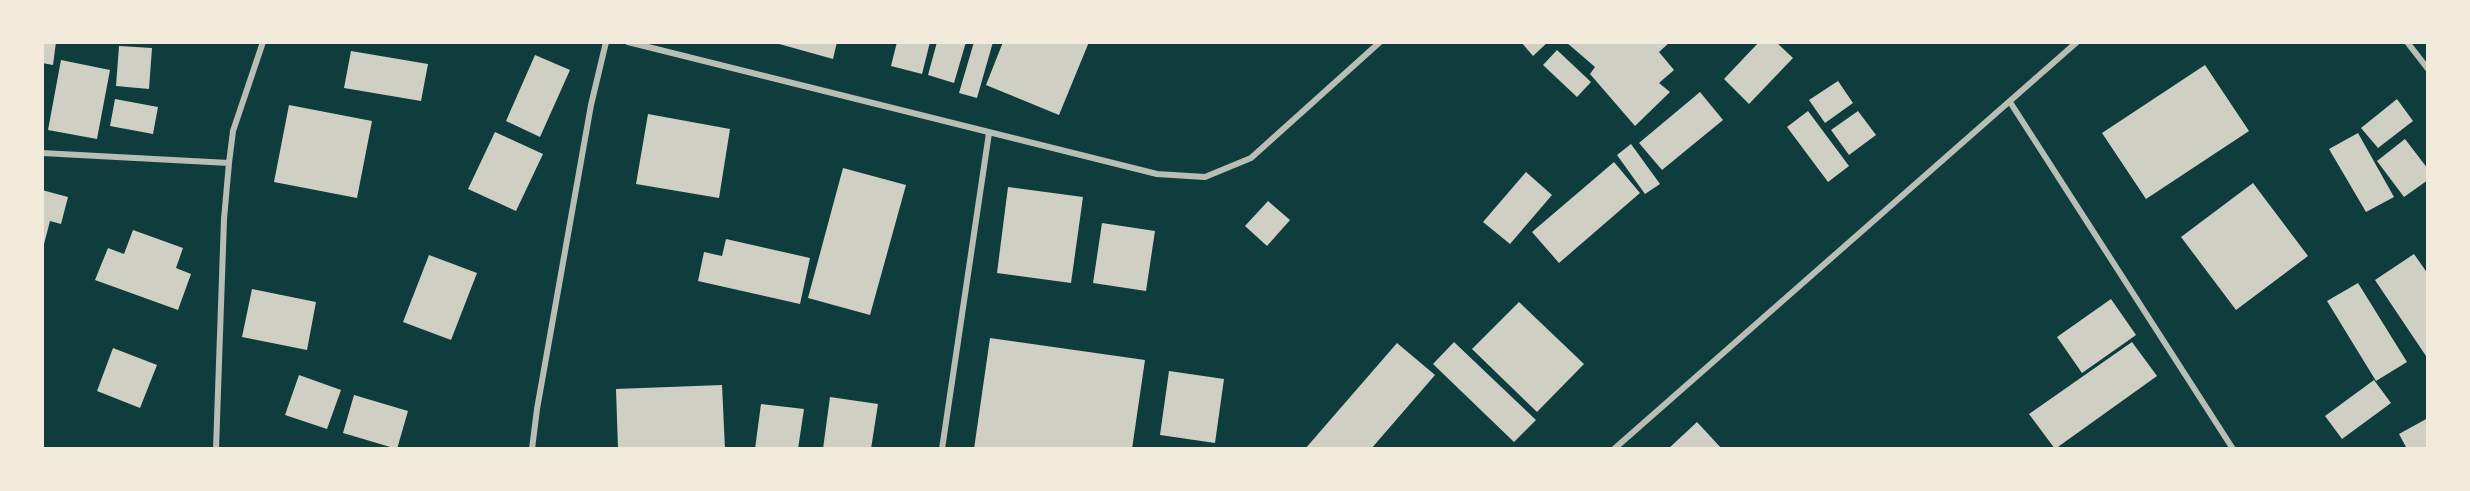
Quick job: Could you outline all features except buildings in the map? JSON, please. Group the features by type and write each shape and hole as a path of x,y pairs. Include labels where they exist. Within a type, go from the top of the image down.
{"street":[{"path":"216,449 224,219 229,163 233,131 263,42"},
{"path":"532,449 537,409 591,105 606,42"},
{"path":"628,42 989,134 1157,174 1204,177 1251,158 1380,42"},
{"path":"1614,449 2077,42"},
{"path":"2407,42 2428,69"},
{"path":"2010,102 2233,449"},
{"path":"942,449 989,134"},
{"path":"42,153 229,163"}]}
